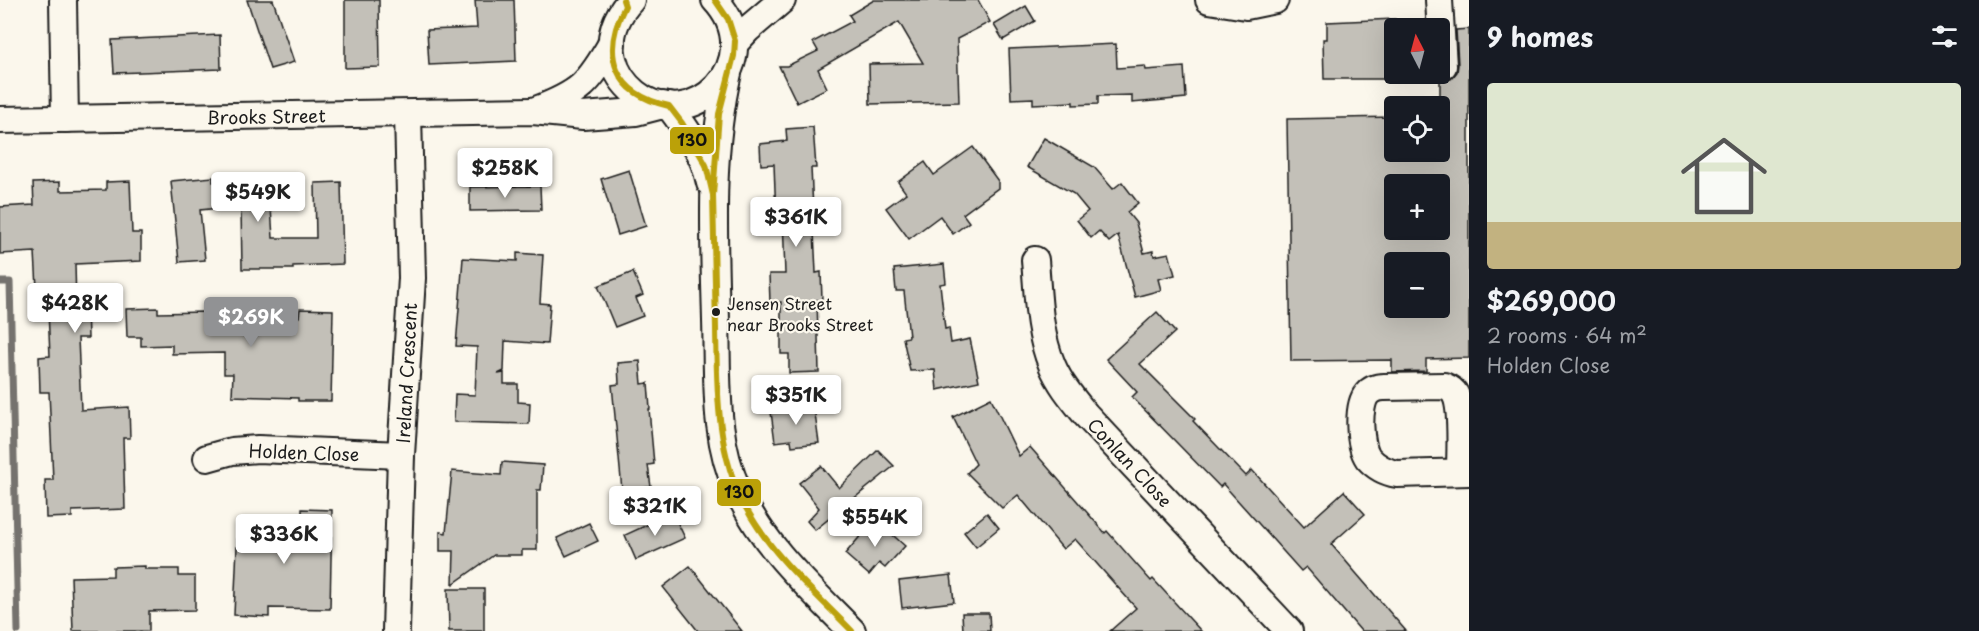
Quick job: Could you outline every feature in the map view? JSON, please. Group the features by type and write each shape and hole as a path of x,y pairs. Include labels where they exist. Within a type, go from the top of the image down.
{"street":[{"path":"63,0 65,119"},
{"path":"715,0 727,14 734,33 735,44 720,106 713,195 719,414 724,454 737,489 759,528 793,570 852,631"},
{"path":"735,44 748,29 782,0"},
{"path":"1209,0 1246,6 1275,0"},
{"path":"1439,0 1440,18"},
{"path":"626,2 615,24 612,43 612,52 618,71 629,88 645,99 666,105 682,123 706,165 713,195"},
{"name":"Brooks Street","path":"532,111 564,99 580,88 591,78 612,43"},
{"name":"Brooks Street","path":"0,120 532,111 583,116 689,104 716,89 728,73"},
{"name":"Ireland Crescent","path":"396,631 401,455 412,278 408,114"},
{"name":"Conlan Close","path":"1035,260 1043,338 1052,365 1064,388 1086,415 1289,631"},
{"path":"1444,386 1452,390 1458,401 1464,472 1397,474 1376,466 1366,454 1362,439 1362,406 1369,392 1376,387 1444,386"},
{"name":"Holden Close","path":"207,458 232,451 258,449 401,455"}],"building":[{"path":"247,0 273,0 294,62 270,69"},
{"path":"345,0 379,0 380,67 345,68"},
{"path":"475,0 514,0 516,61 429,65 427,30 477,28"},
{"path":"874,0 978,0 990,22 957,39 959,102 870,104 869,64 923,63 899,22 818,69 827,88 797,103 779,66 787,66 818,51 813,42 853,21 849,15"},
{"path":"1026,6 1035,21 1003,40 994,25"},
{"path":"1384,19 1384,79 1324,79 1323,39 1327,39 1327,22"},
{"path":"1469,29 1469,358 1426,359 1426,371 1392,372 1392,360 1291,361 1287,119 1384,117 1384,162 1450,162 1450,96 1440,96 1440,84 1450,84 1450,79 1457,72 1456,30"},
{"path":"220,35 221,69 114,73 112,40"},
{"path":"1116,44 1117,68 1145,66 1146,70 1184,67 1186,98 1132,103 1132,95 1098,96 1098,104 1073,105 1073,102 1033,104 1033,98 1011,99 1009,49"},
{"path":"813,127 816,168 811,168 816,273 821,272 822,300 817,300 819,372 789,373 789,354 781,354 781,302 770,302 769,274 785,274 783,216 776,217 774,164 761,165 760,144 787,141 786,129"},
{"path":"1044,138 1094,167 1113,189 1122,182 1138,203 1127,212 1136,223 1144,253 1153,251 1154,256 1169,253 1175,275 1158,279 1161,290 1135,297 1118,235 1109,242 1099,231 1091,238 1077,220 1088,211 1074,194 1027,167"},
{"path":"973,147 998,181 998,188 963,214 969,222 953,234 940,216 909,239 886,208 906,193 898,182 925,162 934,175"},
{"path":"629,170 646,226 618,235 601,179"},
{"path":"213,177 213,182 269,177 273,238 316,238 315,183 341,182 343,264 293,266 293,269 242,269 241,206 200,210 205,260 179,262 171,181"},
{"path":"130,181 132,233 141,233 141,261 75,264 76,305 87,304 88,338 78,338 81,410 129,407 130,438 123,438 125,509 72,511 72,517 46,518 45,480 53,480 49,392 40,392 39,357 50,356 47,287 37,288 35,252 0,254 0,207 34,205 33,183 60,182 60,191 106,190 106,182"},
{"path":"540,186 541,210 470,211 470,187"},
{"path":"517,253 543,255 540,303 550,304 547,344 505,341 504,371 498,374 504,373 504,384 518,384 518,402 530,403 529,424 454,422 455,394 475,395 477,347 456,346 463,258 517,261"},
{"path":"944,264 946,283 940,284 945,329 949,328 951,343 970,339 979,381 937,390 935,370 910,371 903,338 909,337 904,291 896,291 894,269"},
{"path":"633,272 643,295 636,298 643,316 615,327 598,286"},
{"path":"158,308 158,313 204,312 204,314 299,317 300,309 333,310 331,401 232,396 233,374 224,374 224,353 172,354 172,345 141,346 141,337 127,337 126,309"},
{"path":"1157,312 1175,332 1140,364 1195,419 1193,421 1246,476 1252,470 1304,527 1344,491 1365,514 1331,544 1406,631 1361,631 1306,567 1301,571 1223,484 1220,487 1132,397 1137,392 1106,359"},
{"path":"640,361 642,384 648,383 654,464 648,465 651,487 622,490 612,385 619,384 618,363"},
{"path":"991,398 1019,456 1030,447 1105,533 1107,531 1151,581 1153,579 1201,631 1110,631 1136,608 1075,539 1063,549 1018,495 1002,508 967,473 976,464 953,417"},
{"path":"814,407 819,443 792,446 791,440 775,442 771,412"},
{"path":"878,450 894,466 815,530 807,521 819,508 799,483 821,466 839,488"},
{"path":"502,462 543,465 541,490 537,490 537,550 522,550 522,555 494,555 453,584 454,551 440,551 440,532 446,533 452,471 501,475"},
{"path":"302,509 332,510 330,609 269,608 269,617 234,615 238,523 302,525"},
{"path":"673,513 685,538 636,560 625,535"},
{"path":"987,513 999,528 976,547 964,532"},
{"path":"875,519 905,546 885,568 879,563 869,575 845,554"},
{"path":"589,523 598,541 566,556 557,538"},
{"path":"145,566 145,569 179,569 179,576 195,576 195,610 149,611 149,631 73,631 71,577 113,576 113,567"},
{"path":"690,566 742,631 698,631 663,587"},
{"path":"951,575 954,602 902,608 899,581"},
{"path":"448,589 484,589 484,631 449,631"},
{"path":"962,613 989,613 990,631 963,631"}],"waterway":[{"path":"0,282 10,282 18,631"}],"transit line":[{"name":"130","path":"623,0 625,6 617,24 614,41 613,56 617,70 624,82 635,92 669,106 682,123 706,165 713,195 718,396 723,442 735,485 767,541 852,631"},
{"name":"130","path":"713,195 719,114 734,56 735,41 728,19 715,0"}],"place":[{"name":"Jensen Street near Brooks Street","path":"716,312"}]}
